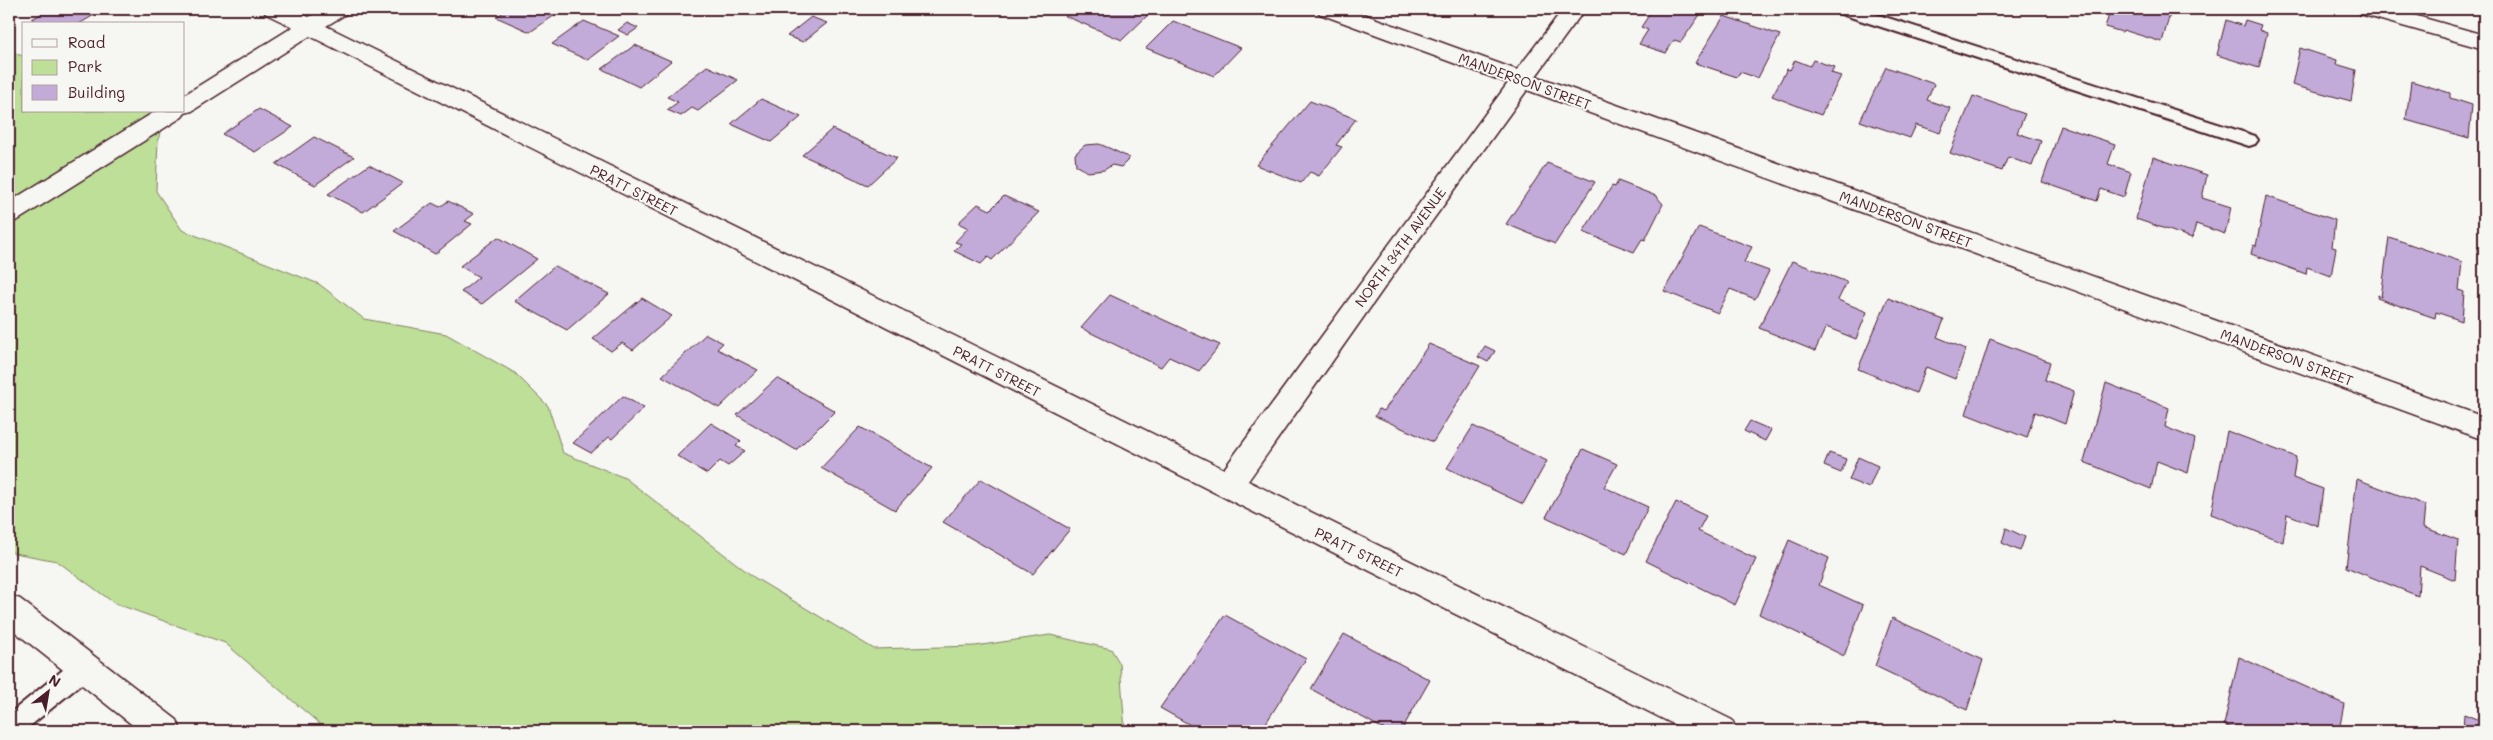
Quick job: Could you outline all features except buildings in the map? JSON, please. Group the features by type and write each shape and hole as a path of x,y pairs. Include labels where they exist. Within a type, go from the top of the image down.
{"street":[{"name":"PRATT STREET","path":"274,9 1720,731"},
{"path":"185,104 338,9"},
{"name":"MANDERSON STREET","path":"1328,9 2484,429"},
{"name":"NORTH 34TH AVENUE","path":"1228,486 1574,9"},
{"path":"2368,9 2484,42"},
{"path":"9,214 172,112"},
{"path":"9,609 82,668 165,731"}],"lane":[{"path":"1844,9 2249,140"},
{"path":"9,729 82,668"}],"green space":[{"path":"9,50 22,56 22,112 171,112 158,139 156,191 182,230 319,284 364,319 446,334 515,373 548,406 563,453 625,478 755,578 874,649 975,646 1050,635 1111,649 1120,664 1125,731 328,731 225,643 114,603 57,561 9,552"}]}
